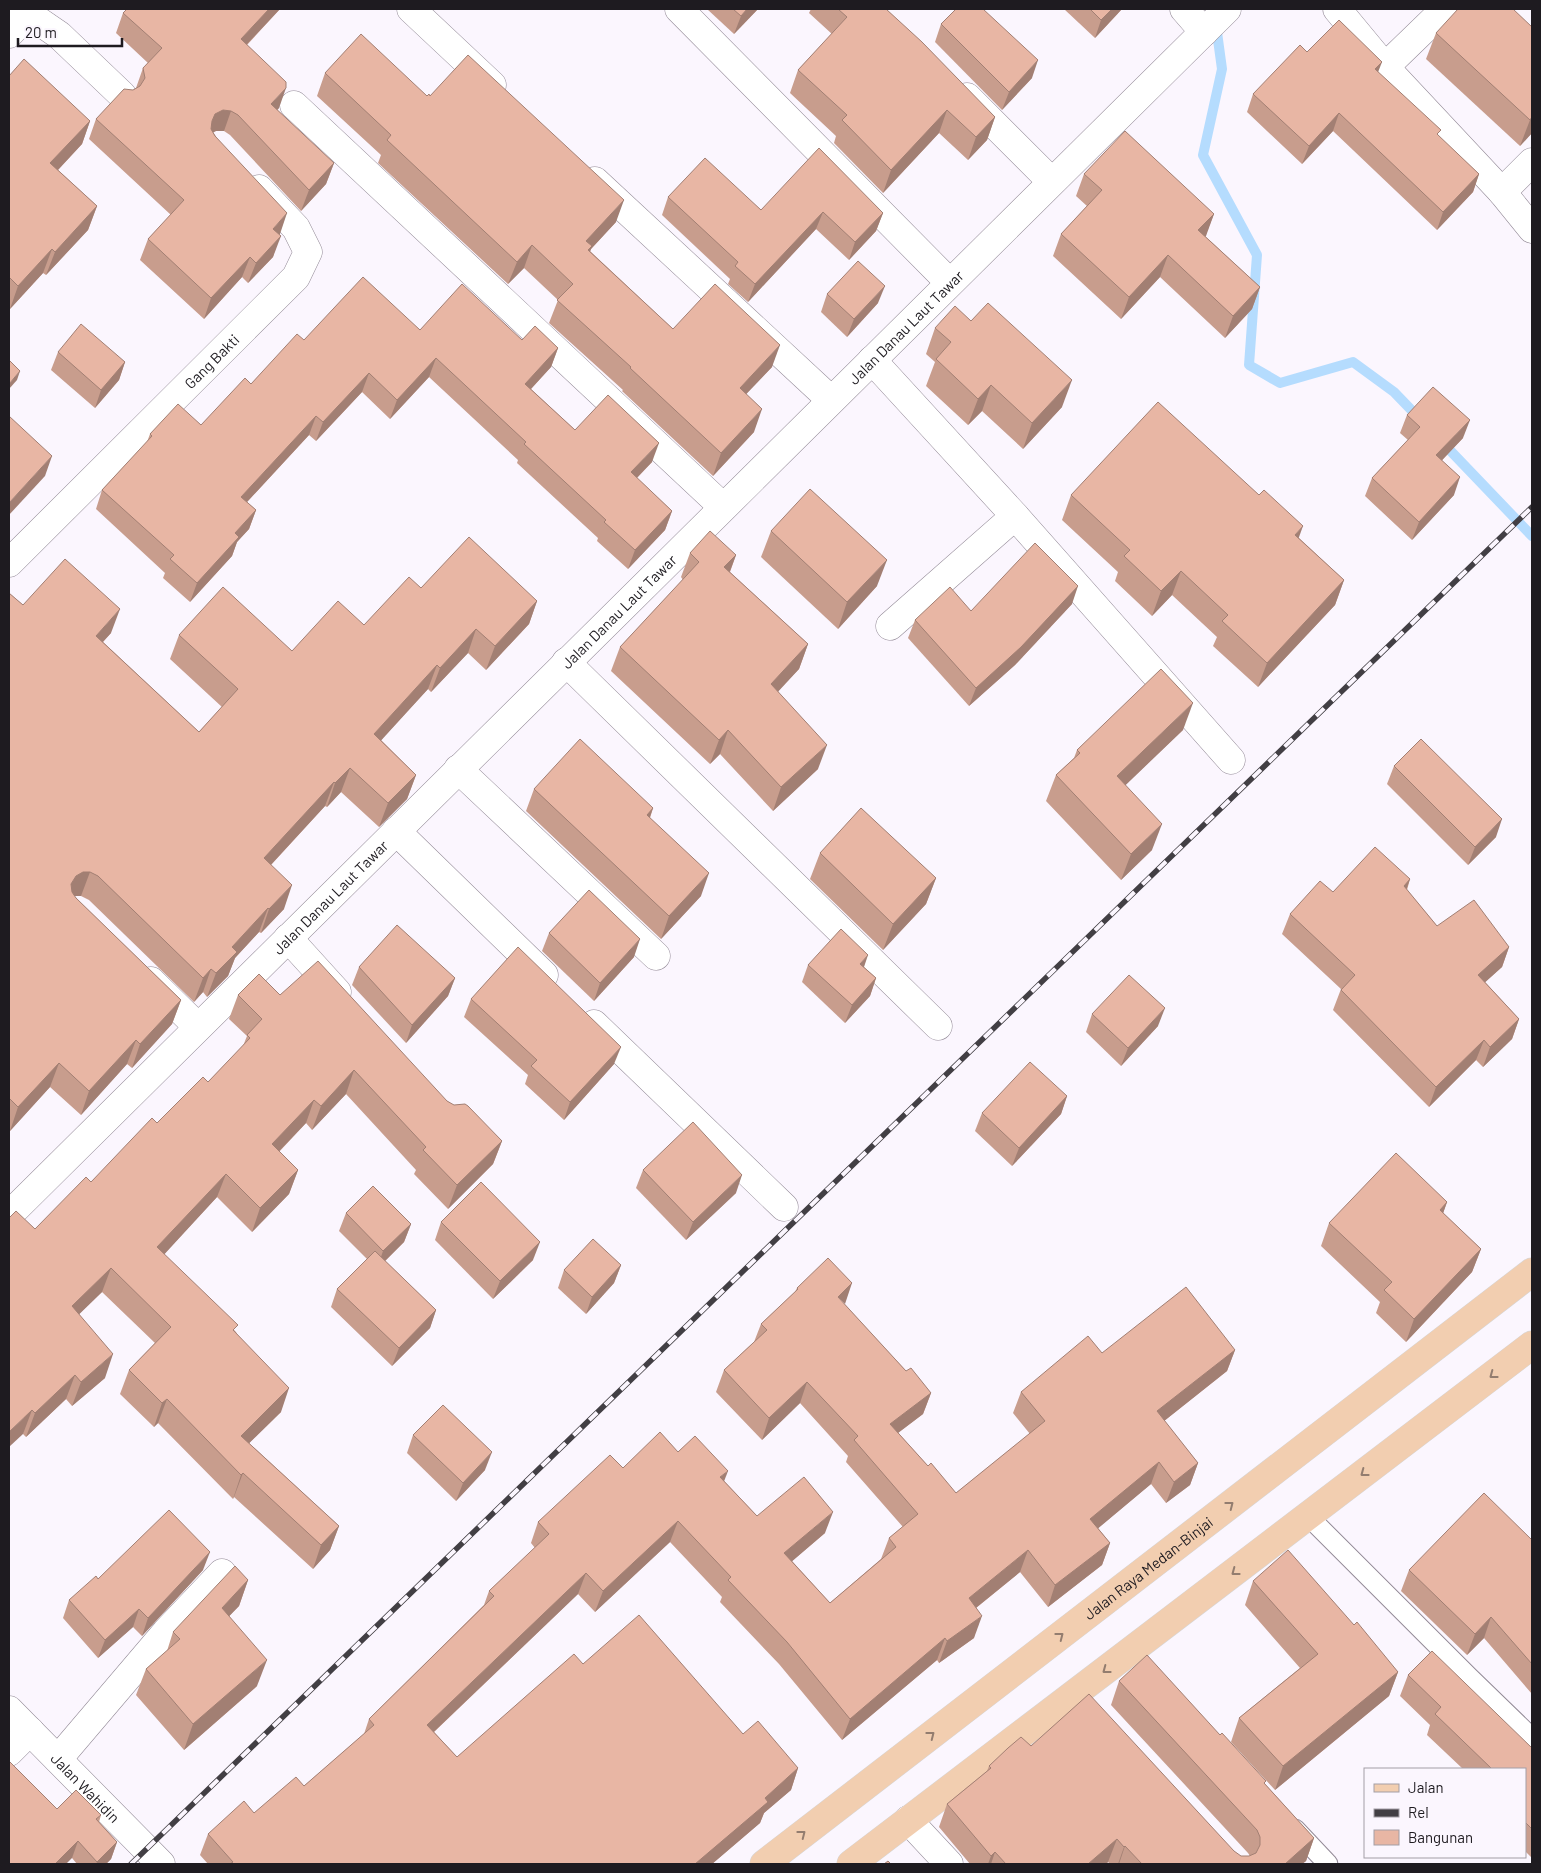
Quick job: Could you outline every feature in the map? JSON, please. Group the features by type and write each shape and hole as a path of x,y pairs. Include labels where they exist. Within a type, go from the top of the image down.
{"main road":[{"name":"Jalan Raya Medan-Binjai","path":"764,1864 1532,1272"},
{"path":"851,1864 908,1820 1084,1699 1138,1659 1308,1516 1532,1345"}],"street":[{"path":"411,9 508,101"},
{"path":"679,9 950,282"},
{"path":"1184,9 1215,22"},
{"path":"1337,9 1385,68 1502,192 1532,229"},
{"path":"1385,68 1446,9"},
{"path":"9,34 25,12 59,35 122,95"},
{"name":"Jalan Danau Laut Tawar","path":"9,1215 1051,181 1215,22"},
{"path":"948,78 1051,181"},
{"path":"294,105 723,507"},
{"path":"574,162 831,400"},
{"path":"1502,192 1532,162"},
{"name":"Gang Bakti","path":"9,564 296,276 308,252 296,228 245,174"},
{"path":"872,360 1015,516 1231,760"},
{"path":"890,626 1015,516"},
{"path":"566,662 938,1026"},
{"path":"458,769 656,956"},
{"path":"396,831 784,1208"},
{"path":"288,938 356,1012"},
{"path":"135,965 198,1027"},
{"path":"58,1760 166,1632 222,1573"},
{"name":"Jalan Wahidin","path":"9,1710 161,1864"},
{"path":"9,1752 30,1731"},
{"path":"908,1820 948,1864"}],"lane":[{"path":"1308,1516 1532,1738"},
{"path":"1280,1813 1328,1864"}],"building":[{"path":"127,9 269,9 241,39 286,82 286,88 271,104 334,163 309,190 238,115 231,111 223,110 215,114 211,129 215,136 287,213 273,229 281,236 256,263 250,257 211,298 148,239 184,200 96,119 124,89 133,90 140,86 145,78 143,68 162,48 123,13"},
{"path":"733,9 747,9 741,16"},
{"path":"838,9 886,9 922,42 995,117 976,137 947,110 891,170 842,120 847,115 798,70 847,17"},
{"path":"956,9 983,9 1038,60 1009,92 941,24"},
{"path":"1090,9 1112,9 1101,20"},
{"path":"1458,9 1513,9 1532,27 1532,117 1530,120 1436,33"},
{"path":"1339,20 1382,62 1375,69 1441,130 1437,134 1479,174 1443,212 1339,113 1309,146 1253,94 1300,45 1307,52"},
{"path":"361,34 427,96 429,94 430,96 468,55 624,200 586,241 592,246 588,250 673,329 715,284 780,345 740,388 762,409 721,453 557,300 573,284 532,245 517,262 387,140 391,135 325,73"},
{"path":"24,59 90,121 50,163 97,206 55,252 52,249 18,286 9,277 9,76"},
{"path":"1125,131 1214,214 1198,230 1260,287 1233,316 1168,255 1129,297 1061,234 1102,190 1084,174"},
{"path":"819,148 883,213 855,242 823,212 755,284 735,266 738,262 668,197 705,158 761,210"},
{"path":"858,261 885,286 854,319 827,294"},
{"path":"363,277 420,330 462,284 522,340 535,326 558,348 525,384 575,430 608,395 659,443 631,472 672,511 635,550 604,522 606,520 524,444 526,442 436,358 397,400 369,373 323,422 316,416 241,497 256,510 235,533 239,537 197,583 170,559 174,555 102,490 152,436 150,434 178,404 201,425 245,378 251,384 297,334 304,340"},
{"path":"988,303 1072,380 1032,423 991,385 978,399 936,359 951,342 935,328 955,306 971,321"},
{"path":"81,324 125,362 101,390 58,352"},
{"path":"9,360 20,371 9,384"},
{"path":"1433,387 1470,420 1436,455 1460,477 1419,522 1372,478 1420,427 1407,415"},
{"path":"1158,402 1259,495 1264,490 1303,526 1295,535 1344,580 1267,663 1222,621 1228,615 1181,571 1161,591 1124,556 1130,550 1071,495"},
{"path":"9,416 52,456 9,503"},
{"path":"810,489 887,560 847,602 771,531"},
{"path":"710,531 736,555 724,567 808,644 771,684 827,745 781,787 728,730 719,740 620,647 699,562 690,553"},
{"path":"469,537 537,601 495,646 476,629 440,668 437,665 374,734 416,775 388,803 350,768 334,782 264,858 292,885 232,947 237,952 216,973 211,969 203,978 98,876 90,872 83,872 76,876 71,884 72,892 76,898 181,1000 140,1044 136,1040 89,1091 59,1063 18,1107 9,1098 9,593 23,605 65,559 120,609 96,636 199,732 238,689 179,635 223,587 292,651 338,601 364,625 409,577 421,588"},
{"path":"1035,543 1078,586 1021,647 976,688 915,620 950,587 971,611"},
{"path":"1161,669 1193,703 1117,776 1162,824 1131,854 1056,775 1080,753 1077,750"},
{"path":"580,739 653,808 647,815 709,873 669,916 534,789"},
{"path":"1421,739 1502,819 1475,847 1394,766"},
{"path":"861,808 936,878 893,924 820,853"},
{"path":"1375,847 1410,879 1404,886 1437,926 1474,900 1509,947 1478,975 1519,1019 1490,1047 1484,1040 1436,1087 1341,990 1355,975 1290,914 1320,881 1333,892"},
{"path":"589,890 640,939 600,983 549,933"},
{"path":"397,925 455,978 412,1025 359,967"},
{"path":"841,929 868,955 860,964 876,978 852,1005 808,965"},
{"path":"518,947 621,1047 570,1102 531,1066 537,1060 471,999"},
{"path":"318,961 447,1101 454,1105 465,1104 468,1106 502,1141 457,1185 423,1150 426,1147 354,1070 321,1106 314,1100 272,1144 298,1170 260,1208 226,1174 157,1247 238,1325 233,1330 289,1388 241,1436 339,1526 321,1545 243,1473 241,1475 167,1399 162,1403 129,1370 171,1327 111,1268 72,1306 113,1354 81,1382 75,1375 35,1413 32,1410 9,1432 9,1218 16,1211 35,1229 86,1177 91,1182 152,1118 157,1123 203,1077 208,1082 250,1038 247,1035 262,1019 238,995 259,974 280,995"},
{"path":"1129,975 1165,1008 1128,1048 1092,1014"},
{"path":"1030,1062 1067,1096 1019,1148 982,1113"},
{"path":"693,1122 742,1175 693,1222 643,1170"},
{"path":"1396,1153 1447,1202 1440,1210 1481,1249 1414,1319 1384,1290 1392,1282 1329,1223"},
{"path":"481,1182 540,1242 500,1281 441,1222"},
{"path":"373,1186 411,1224 383,1251 346,1213"},
{"path":"593,1239 621,1265 592,1297 564,1270"},
{"path":"375,1251 436,1310 399,1348 337,1289"},
{"path":"828,1258 852,1283 838,1297 906,1371 911,1368 931,1393 890,1424 928,1466 931,1463 956,1493 1045,1421 1021,1392 1088,1336 1102,1353 1186,1287 1235,1350 1157,1411 1198,1463 1174,1482 1159,1462 1090,1519 1110,1543 1055,1585 1028,1550 969,1598 982,1616 947,1641 945,1638 850,1719 787,1642 728,1580 731,1577 678,1521 603,1591 586,1573 427,1725 457,1757 574,1654 583,1664 639,1615 743,1734 758,1721 798,1768 765,1798 768,1802 695,1864 230,1864 233,1862 208,1834 244,1801 254,1813 296,1777 304,1786 374,1725 369,1719 494,1596 489,1591 549,1534 538,1522 610,1455 623,1468 660,1432 678,1452 695,1436 728,1471 720,1477 757,1516 804,1477 833,1512 784,1553 830,1603 896,1547 889,1538 918,1514 854,1440 858,1436 807,1382 769,1418 724,1370 767,1330 761,1324"},
{"path":"443,1405 492,1452 463,1483 413,1435"},
{"path":"1484,1493 1532,1540 1532,1664 1491,1617 1475,1634 1409,1570"},
{"path":"169,1510 210,1552 148,1618 139,1609 105,1640 69,1600 96,1576 98,1579"},
{"path":"1288,1550 1354,1625 1357,1622 1398,1672 1283,1766 1239,1718 1318,1654 1253,1581"},
{"path":"235,1566 248,1580 222,1608 267,1660 193,1724 146,1669 180,1639 173,1632"},
{"path":"1432,1651 1532,1748 1532,1829 1526,1823 1526,1768 1491,1768 1435,1714 1441,1707 1408,1675"},
{"path":"1147,1655 1220,1735 1222,1733 1266,1781 1264,1783 1314,1838 1285,1864 1142,1864 1117,1839 1088,1864 1006,1864 995,1852 991,1856 947,1804 991,1768 989,1766 1021,1737 1031,1746 1089,1694 1234,1851 1241,1856 1249,1856 1256,1853 1260,1845 1260,1837 1257,1830 1119,1681"},
{"path":"9,1761 57,1809 76,1790 101,1815 96,1819 117,1842 97,1862 78,1841 55,1864 9,1864"}],"waterway":[{"path":"1216,25 1222,69 1203,155 1257,255 1249,365 1280,383 1353,362 1394,392 1421,420"},
{"path":"1441,441 1532,536"}],"railway":[{"path":"131,1864 1532,507"}]}
